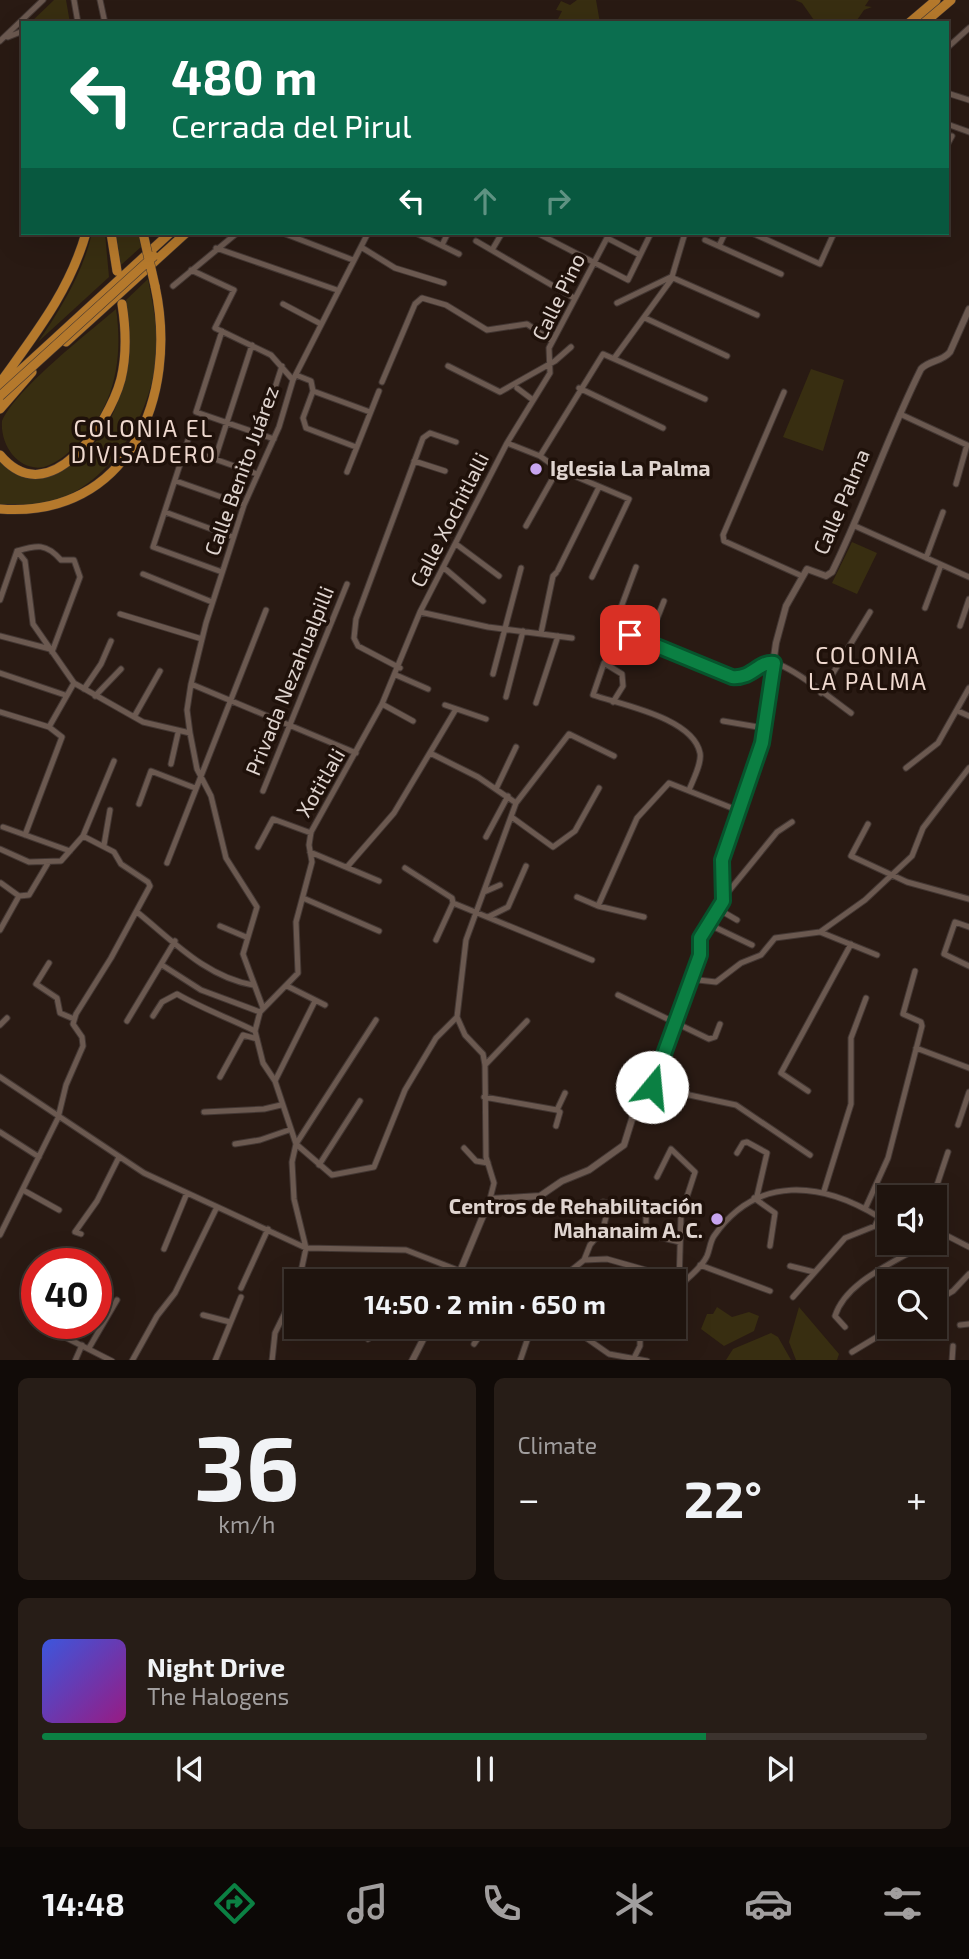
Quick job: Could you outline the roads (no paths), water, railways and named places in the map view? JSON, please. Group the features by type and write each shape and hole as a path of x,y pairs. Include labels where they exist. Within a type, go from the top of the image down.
{"highway":[{"path":"905,21 930,0"},
{"path":"911,21 936,0"},
{"path":"925,21 950,0"},
{"path":"0,383 53,311 75,268 85,235"},
{"path":"111,235 117,271"},
{"path":"0,509 32,509 69,500 103,480 135,442 155,400 163,349 161,315 143,235"},
{"path":"157,245 162,235"},
{"path":"0,389 169,235"},
{"path":"0,389 169,235"},
{"path":"0,402 181,235"},
{"path":"0,396 181,235"},
{"path":"0,455 17,470 45,473 67,463 87,443 111,406 121,377 126,344 122,304"},
{"path":"0,409 32,372"}],"street":[{"path":"21,21 43,0"},
{"path":"74,0 78,21"},
{"path":"100,0 105,21"},
{"path":"1,41 21,21"},
{"path":"949,46 969,28"},
{"path":"1,41 21,32"},
{"path":"949,94 969,100"},
{"path":"949,125 969,132"},
{"path":"949,141 952,136"},
{"path":"173,286 234,235"},
{"path":"288,235 354,260"},
{"name":"Calle Benito Juárez","path":"200,778 187,710 212,602 244,505 274,439 294,377 367,235"},
{"path":"420,235 459,254"},
{"path":"442,245 447,235"},
{"path":"492,250 501,235"},
{"path":"541,235 628,280 638,254 650,235"},
{"path":"614,357 645,318 671,276 684,235"},
{"path":"719,246 724,235"},
{"path":"756,235 820,264 833,235"},
{"name":"Calle Pino","path":"507,443 550,373 552,362 548,353 552,341 607,238 638,254"},
{"path":"705,240 781,274"},
{"path":"476,241 574,298"},
{"path":"361,247 396,268 444,283"},
{"path":"216,248 337,290"},
{"path":"191,270 234,290 219,330 196,412 274,439"},
{"path":"617,303 671,276"},
{"path":"671,276 757,315"},
{"path":"382,382 415,304 422,298 446,304 487,330 527,324 552,341"},
{"path":"283,304 321,324"},
{"name":"Calle Palma","path":"490,1199 540,1195 617,1152 624,1145 633,1116 652,1087 689,979 700,955 700,938 724,897 722,860 762,743 786,606 807,569 826,576 830,574 855,526 921,369 926,363 946,358 969,309"},
{"path":"645,318 727,356"},
{"path":"219,330 271,355 294,377 311,381 313,391 303,424 306,428 356,447"},
{"path":"215,459 252,345"},
{"path":"448,366 500,392 552,362 571,347"},
{"path":"540,456 579,388 603,354 705,399"},
{"path":"260,434 282,366"},
{"path":"517,388 533,400"},
{"path":"579,388 663,428"},
{"path":"313,391 370,412"},
{"path":"347,472 379,391"},
{"path":"784,392 723,535 724,541 802,576"},
{"path":"900,414 967,445 956,484"},
{"path":"400,668 358,646 355,632 357,615 383,541 427,434 456,442"},
{"path":"188,440 153,547 222,572"},
{"path":"507,443 540,456 558,469 629,499 592,577"},
{"name":"Calle Xochitlalli","path":"420,612 507,443"},
{"path":"186,449 257,474"},
{"path":"414,461 445,471"},
{"path":"526,526 558,469"},
{"path":"176,481 244,505"},
{"path":"541,633 553,576 599,487"},
{"path":"165,512 233,537"},
{"path":"926,558 943,512"},
{"path":"855,526 969,577"},
{"path":"456,544 499,576"},
{"path":"0,600 17,551 39,545 50,547 61,560 74,560 79,567 80,577 51,650"},
{"path":"17,551 25,561 33,624 75,683 134,717 178,733 190,733"},
{"path":"925,608 941,565"},
{"path":"636,566 613,629 732,677 748,676 764,663 774,663 796,672 851,713"},
{"path":"443,568 483,601"},
{"path":"493,674 521,568"},
{"path":"143,574 212,602"},
{"name":"Privada Nezahualpilli","path":"263,791 347,584"},
{"path":"960,626 969,599"},
{"path":"648,642 664,601"},
{"path":"167,863 266,610"},
{"path":"420,612 505,629 572,638"},
{"name":"Xotitlali","path":"261,1010 298,973 296,930 312,862 311,833 324,804 356,753 400,668 420,612"},
{"path":"821,693 870,612"},
{"path":"120,614 202,639"},
{"path":"506,697 523,631"},
{"path":"0,636 51,650"},
{"path":"536,703 558,636"},
{"path":"84,689 101,664 111,641"},
{"path":"613,702 623,686 622,674 604,663 593,695 681,726 701,754 689,790"},
{"path":"95,696 121,669"},
{"path":"134,717 160,671"},
{"path":"0,673 65,695"},
{"path":"396,675 428,689"},
{"path":"49,727 65,695 75,683"},
{"path":"191,684 356,753"},
{"path":"906,768 937,743 969,688"},
{"path":"382,704 413,721"},
{"path":"445,705 486,719"},
{"path":"347,867 394,813 456,709"},
{"path":"957,711 969,716"},
{"path":"0,712 49,727 61,735 62,743 25,835"},
{"path":"723,721 764,728"},
{"path":"171,764 178,733"},
{"path":"462,1269 494,1183 488,1163 483,1054 465,1035 457,1017 466,940 513,818 516,803 569,734 614,756"},
{"path":"496,789 516,747"},
{"path":"430,753 516,803"},
{"path":"0,849 29,862 61,861 83,836 114,761"},
{"path":"689,979 716,982 741,963 761,955 775,938 820,932 865,900 912,856 923,828 962,781 969,768"},
{"path":"139,804 151,771 195,788"},
{"path":"200,778 211,796 226,858 257,907 257,915 246,937 244,961 261,1010 256,1035 263,1063 275,1081 289,1130 296,1144 332,1175 374,1167 405,1090 436,1038 457,1017"},
{"path":"962,781 969,785"},
{"path":"598,906 637,818 669,783 737,810"},
{"path":"513,818 553,847 575,831 599,788"},
{"path":"486,836 508,796"},
{"path":"104,845 110,810"},
{"path":"258,847 273,819 311,833"},
{"path":"724,897 777,832 792,822"},
{"path":"868,824 851,856 940,893 969,899"},
{"path":"3,827 70,851"},
{"path":"74,1019 137,912 149,884 125,868 114,852 83,836"},
{"path":"310,852 379,881"},
{"path":"1,883 19,896 29,895 48,863"},
{"path":"488,917 508,907 526,866"},
{"path":"405,868 452,898 453,903 436,940"},
{"path":"484,892 500,885"},
{"path":"0,930 19,896"},
{"path":"577,897 598,906 644,917"},
{"path":"303,898 379,930"},
{"path":"453,903 592,960"},
{"path":"718,909 737,919"},
{"path":"137,912 175,942 190,958 238,982 253,985"},
{"path":"969,927 955,922 944,954 969,967"},
{"path":"708,923 752,945"},
{"path":"220,926 246,937"},
{"path":"820,932 877,955"},
{"path":"127,1021 175,942"},
{"path":"808,1091 781,1073 851,944"},
{"path":"0,1235 58,1118 66,1085 83,1046 74,1019 60,1013 57,998 36,984 50,963"},
{"path":"162,965 201,990 261,1010"},
{"path":"865,1209 876,1190 888,1158 916,1048 921,1022 903,1014 915,971"},
{"path":"286,986 325,1005"},
{"path":"153,1016 162,1002 177,993 209,1013 225,1016 256,1035"},
{"path":"618,995 709,1039 715,1037 720,1024"},
{"path":"824,1191 851,1104 853,1027 866,998"},
{"path":"275,1081 315,1001"},
{"path":"0,1025 6,1018"},
{"path":"302,1269 306,1248 294,1199 292,1162 296,1144 376,1020"},
{"path":"485,1065 527,1021"},
{"path":"220,1077 243,1035 256,1035"},
{"path":"916,1048 969,1068"},
{"path":"0,1077 119,1157 187,1193 306,1248 406,1250 451,1269"},
{"path":"652,1087 736,1105 810,1154"},
{"path":"958,1125 969,1092"},
{"path":"556,1126 565,1093"},
{"path":"484,1097 559,1111"},
{"path":"319,1165 360,1101"},
{"path":"204,1112 264,1109 281,1105"},
{"path":"234,1144 260,1140 289,1130"},
{"path":"0,1132 39,1157"},
{"path":"686,1278 706,1258 712,1238 756,1197 767,1153 747,1142 743,1143 737,1153"},
{"path":"464,1148 476,1161 488,1163"},
{"path":"657,1177 671,1149 695,1172 681,1215 678,1269"},
{"path":"937,1185 948,1152"},
{"path":"81,1234 75,1232 97,1200 119,1157"},
{"path":"23,1190 59,1210"},
{"path":"756,1197 824,1191 877,1216"},
{"path":"164,1250 187,1193"},
{"path":"756,1197 775,1213 770,1246"},
{"path":"572,1269 584,1259 590,1245 603,1229 606,1217 603,1202 620,1206"},
{"path":"646,1203 646,1234 680,1242"},
{"path":"132,1360 157,1316 175,1293 217,1207"},
{"path":"793,1297 845,1238 875,1226 877,1222"},
{"path":"241,1288 268,1229"},
{"path":"947,1235 969,1247"},
{"path":"883,1269 906,1255"},
{"path":"584,1259 607,1259 642,1269"},
{"path":"700,1265 770,1291"},
{"path":"790,1266 814,1272"},
{"path":"845,1327 835,1316 839,1306 853,1290 877,1273"},
{"path":"947,1294 969,1274"},
{"path":"215,1360 241,1297"},
{"path":"89,1348 117,1300"},
{"path":"204,1315 230,1322"},
{"path":"272,1360 275,1333 284,1315"},
{"path":"960,1325 969,1324"},
{"path":"852,1352 877,1337"},
{"path":"71,1339 112,1360"},
{"path":"412,1360 423,1339"},
{"path":"474,1344 477,1339"},
{"path":"520,1360 527,1339"},
{"path":"588,1339 609,1354 647,1360"},
{"path":"635,1356 640,1339"},
{"path":"75,1360 82,1345"},
{"path":"952,1360 953,1346"}],"place":[{"name":"Iglesia La Palma","path":"536,469"},
{"name":"Centros de Rehabilitación Mahanaim A. C.","path":"717,1219"}],"district":[{"name":"COLONIA EL DIVISADERO","path":"144,442"},
{"name":"COLONIA LA PALMA","path":"868,669"}]}
